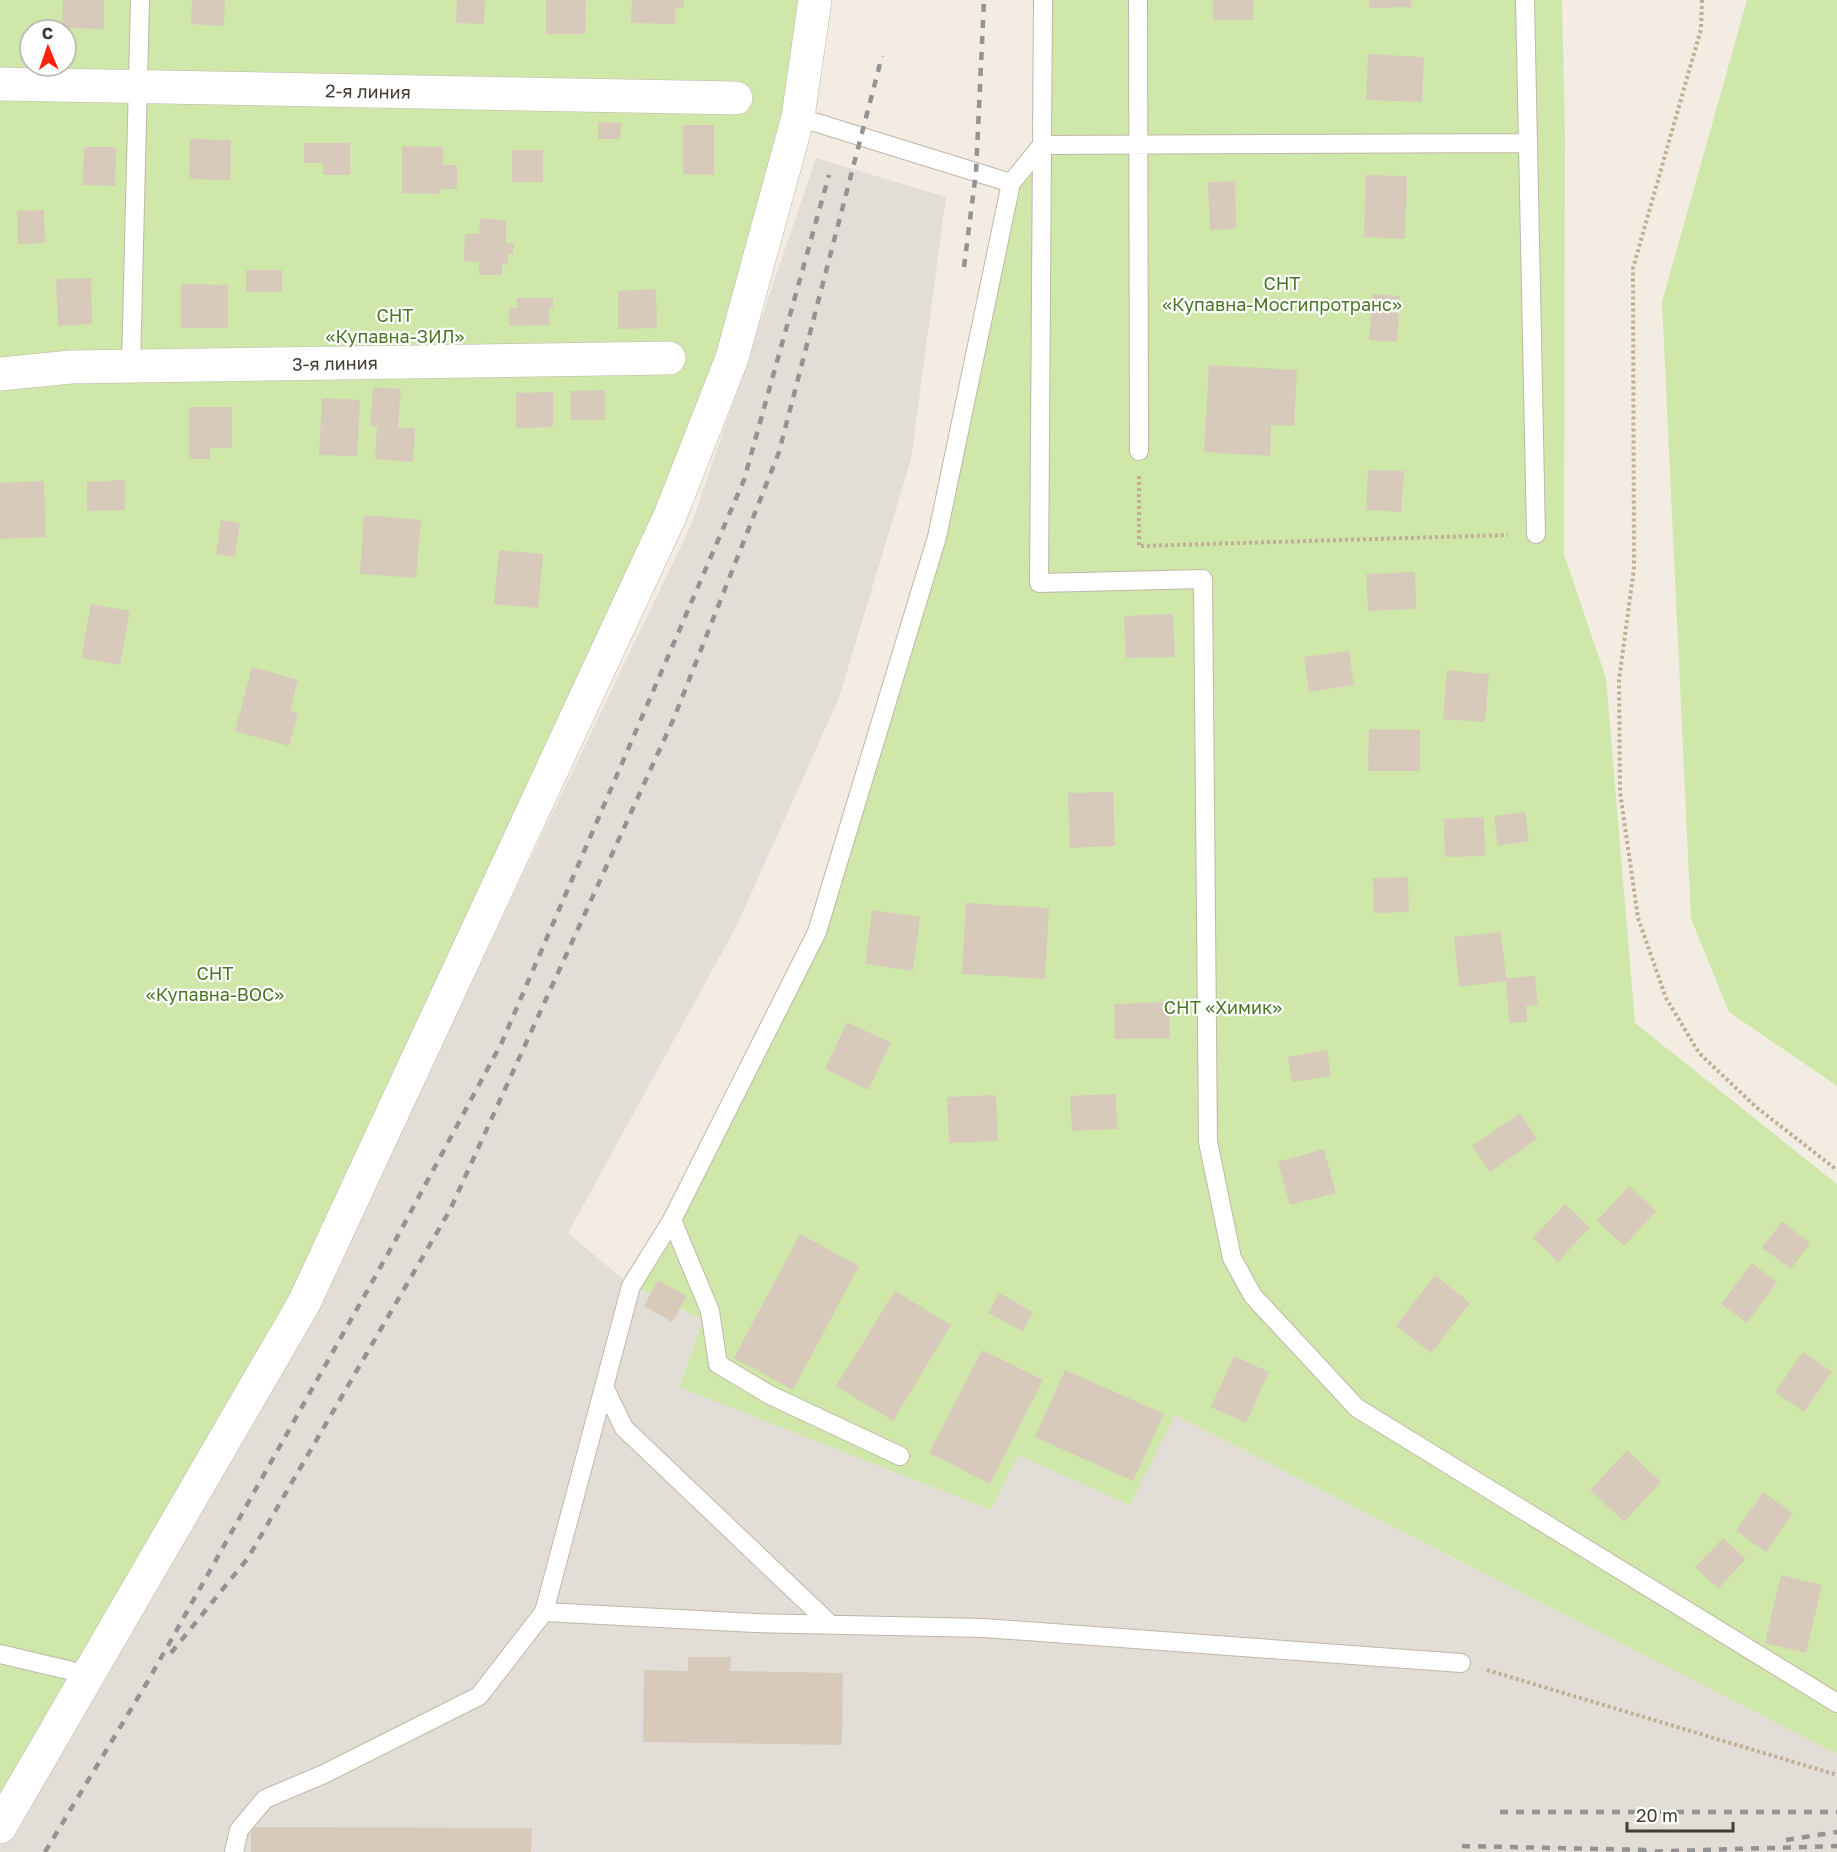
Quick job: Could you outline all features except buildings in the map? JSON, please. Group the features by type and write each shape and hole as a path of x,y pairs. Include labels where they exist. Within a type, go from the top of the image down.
{"street":[{"path":"0,1827 304,1303 670,516 732,358 798,117 815,0"},
{"name":"2-я линия","path":"0,84 736,98"},
{"name":"3-я линия","path":"0,374 71,367 669,358"}],"lane":[{"path":"131,366 140,0"},
{"path":"1043,0 1039,583 1203,579 1208,1142 1232,1258 1253,1296 1357,1408 1837,1703"},
{"path":"1138,0 1139,452"},
{"path":"1525,0 1536,534"},
{"path":"798,117 1011,183"},
{"path":"1042,145 1528,143"},
{"path":"234,1852 239,1830 265,1799 324,1774 479,1696 544,1612 631,1286 672,1220 817,932 937,537 1011,183 1042,145"},
{"path":"672,1220 710,1311 718,1364 770,1395 900,1456"},
{"path":"605,1389 624,1428 830,1624"},
{"path":"544,1612 984,1628 1461,1663"},
{"path":"0,1654 89,1675"}],"path":[{"path":"1702,0 1701,29 1633,268 1634,568 1619,680 1620,792 1638,918 1666,998 1699,1053 1756,1107 1837,1170"},
{"path":"1139,452 1139,546 1536,534"},
{"path":"1461,1663 1837,1775"}],"shaded area":[{"path":"816,158 946,197 911,459 839,698 737,925 568,1233 631,1286 651,1293 703,1320 679,1386 990,1510 1017,1454 1130,1505 1174,1415 1837,1754 1837,1852 0,1852 0,1845 290,1359 692,523"}],"green space":[{"name":"СНТ «Купавна-ЗИЛ»","path":"0,0 815,0 732,358 304,1303 0,1827"},
{"name":"СНТ «Химик»","path":"1043,0 1562,0 1565,135 1564,554 1606,678 1635,1023 1837,1184 1837,1754 1175,1415 1130,1505 1018,1455 991,1510 679,1387 703,1320 651,1293 631,1286 817,932 937,537 1011,183 1042,145"},
{"path":"1747,0 1837,0 1837,1086 1729,1012 1691,919 1662,302"}],"railway":[{"path":"964,267 976,172 984,0"},
{"path":"171,1653 248,1558 450,1210 674,718 779,452 882,56"},
{"path":"45,1852 148,1681 394,1243 502,1042 744,480 829,175"},
{"path":"1500,1812 1837,1812"},
{"path":"1786,1840 1837,1832"},
{"path":"1462,1846 1648,1850"},
{"path":"1639,1852 1837,1846"}],"park label":[{"name":"СНТ «Купавна-Мосгипротранс»","path":"1282,293"},
{"name":"СНТ «Купавна-ВОС»","path":"215,983"}]}
